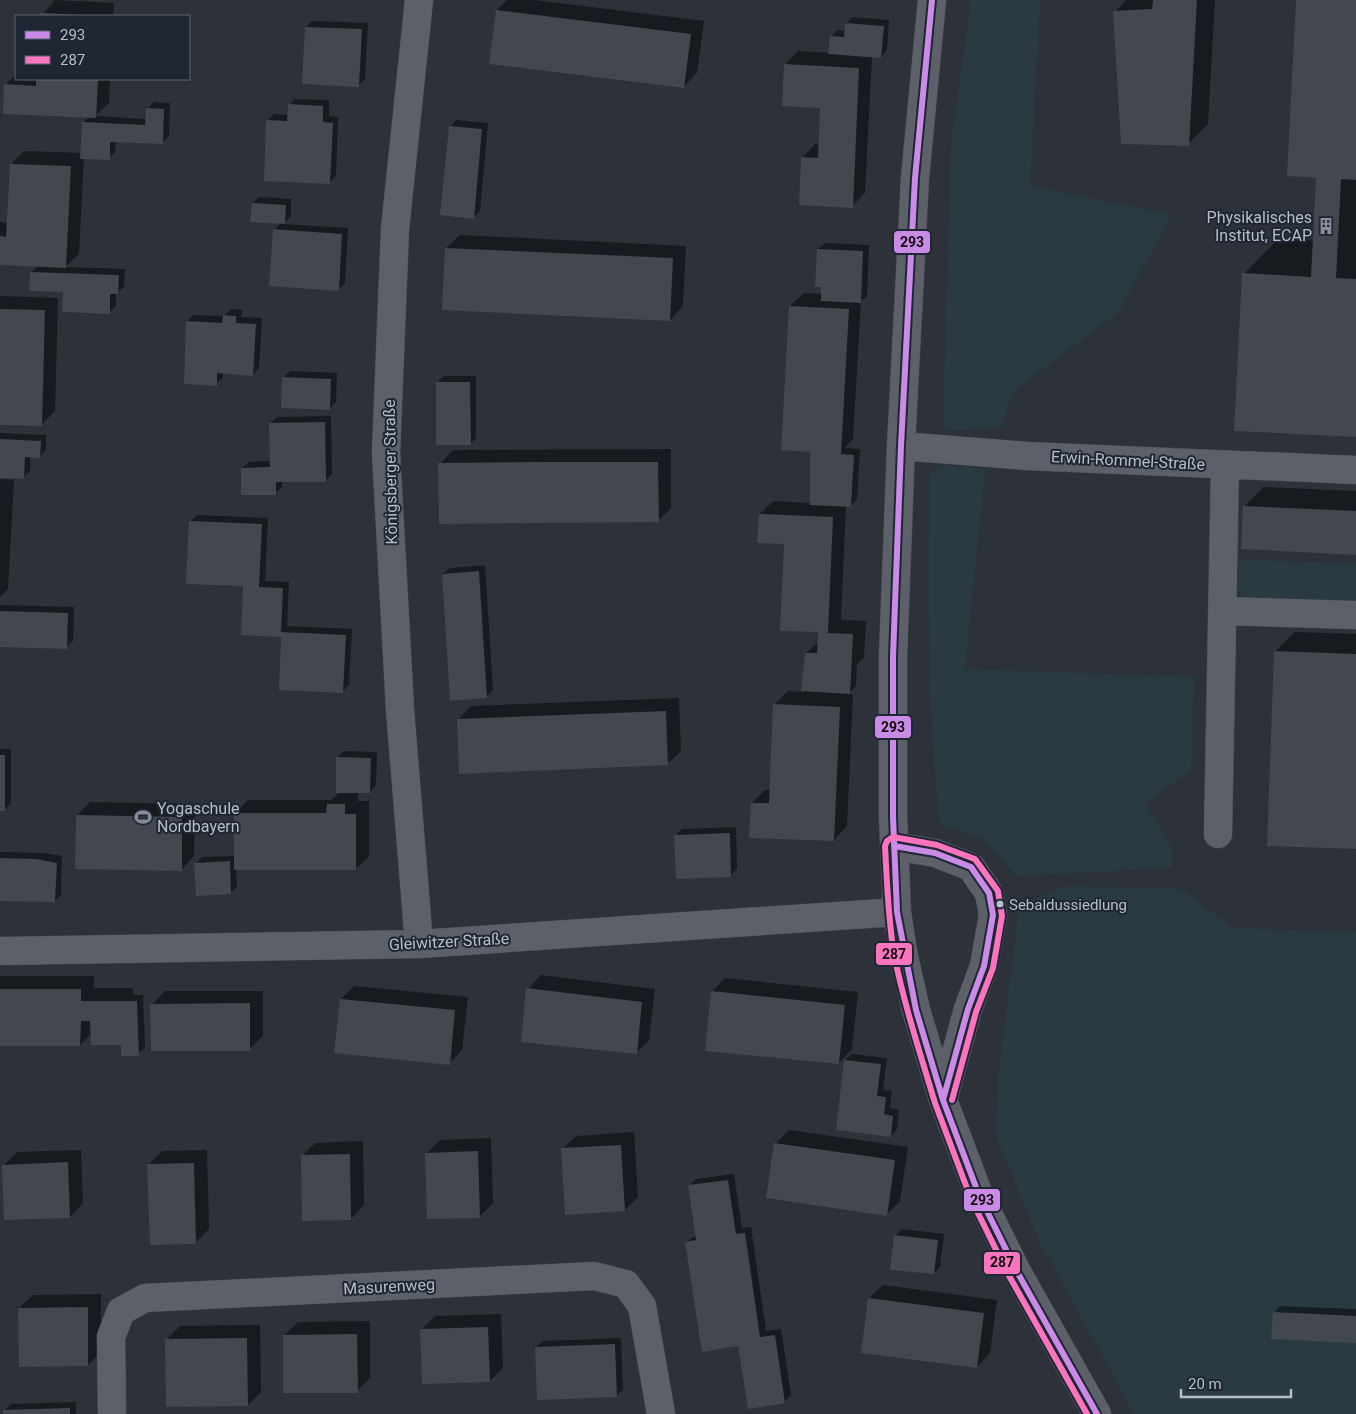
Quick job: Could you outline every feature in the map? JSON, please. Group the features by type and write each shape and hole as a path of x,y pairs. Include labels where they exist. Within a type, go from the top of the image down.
{"street":[{"name":"Königsberger Straße","path":"419,0 395,228 386,453 400,709 419,944"},
{"path":"932,0 915,178 901,446 893,657 894,846 898,912 903,952 916,1010 943,1100 979,1196 1016,1270 1097,1414"},
{"name":"Erwin-Rommel-Straße","path":"901,446 1020,455 1356,470"},
{"path":"1218,834 1226,465"},
{"path":"1223,611 1356,615"},
{"path":"894,846 935,853 971,867 989,893 992,915 984,966 968,1009 943,1100"},
{"name":"Gleiwitzer Straße","path":"0,951 419,944 898,912"},
{"name":"Masurenweg","path":"112,1414 111,1337 121,1311 145,1298 594,1276 626,1284 642,1306 661,1414"}],"shaded area":[{"path":"971,0 1040,0 1030,186 1172,214 1120,311 1013,392 1001,428 943,431 951,144"},
{"path":"942,465 985,469 965,669 1194,677 1191,769 1145,804 1172,848 1172,868 1016,876 983,839 940,824 930,693 929,474"},
{"path":"1239,560 1356,563 1356,604 1254,602 1238,591"},
{"path":"1064,886 1182,889 1232,928 1356,932 1356,1414 1134,1414 1040,1243 996,1136 998,1078 1019,906"}],"building":[{"path":"1153,0 1197,0 1189,146 1121,144 1113,11 1152,9"},
{"name":"Physikalisches Institut, ECAP","path":"1296,0 1356,0 1356,180 1341,179 1336,278 1356,279 1356,437 1234,431 1242,273 1311,277 1316,178 1287,176"},
{"path":"496,10 691,34 684,88 489,64"},
{"path":"40,13 83,15 40,15"},
{"path":"845,23 884,26 881,58 828,54 830,36 844,37"},
{"path":"305,27 362,29 359,87 302,84"},
{"path":"784,64 859,68 853,208 799,205 801,157 818,158 820,108 782,106"},
{"path":"36,80 98,80 96,118 3,114 4,84 36,86"},
{"path":"288,104 323,106 323,122 333,123 330,184 264,181 266,120 287,121"},
{"path":"146,108 164,109 163,144 110,142 110,160 80,159 82,122 145,125"},
{"path":"449,126 482,129 474,219 440,215"},
{"path":"10,164 71,166 66,268 0,265 0,236 6,237"},
{"path":"252,203 286,205 285,224 250,222"},
{"path":"273,229 342,234 339,291 269,286"},
{"path":"445,248 673,258 670,321 442,310"},
{"path":"817,249 863,251 861,303 821,301 821,287 815,287"},
{"path":"30,272 119,275 118,294 110,294 110,314 62,312 63,292 29,291"},
{"path":"789,306 849,309 841,454 854,455 851,507 810,505 810,452 781,450"},
{"path":"0,309 45,310 42,426 0,425"},
{"path":"223,315 236,316 236,323 256,324 253,376 217,373 217,386 184,384 186,321 222,323"},
{"path":"282,377 331,379 330,410 281,408"},
{"path":"436,382 470,382 471,445 436,445"},
{"path":"325,422 326,482 276,482 276,495 241,495 241,468 270,467 269,423"},
{"path":"0,439 41,441 40,458 25,457 24,479 0,478"},
{"path":"658,462 659,522 439,524 438,463"},
{"path":"1243,506 1356,511 1356,555 1241,549"},
{"path":"759,514 833,517 828,633 853,634 850,694 801,691 805,653 817,653 818,632 780,631 784,544 757,543"},
{"path":"189,521 262,524 259,587 283,588 281,632 346,635 343,693 279,690 281,637 241,635 243,586 186,584"},
{"path":"479,571 487,698 450,701 442,574"},
{"path":"0,611 68,613 67,649 0,647"},
{"path":"1274,651 1356,654 1356,849 1267,846"},
{"path":"773,704 840,707 834,841 749,838 751,803 769,803"},
{"path":"666,711 668,765 459,774 457,719"},
{"path":"0,755 5,755 5,811 0,811"},
{"path":"336,757 371,758 370,793 336,793"},
{"path":"327,804 345,804 345,814 356,814 356,870 234,870 234,813 326,813"},
{"path":"76,815 182,817 182,871 75,869"},
{"path":"730,833 731,877 676,879 674,835"},
{"path":"0,858 37,859 57,863 55,902 0,901"},
{"path":"230,861 231,894 196,896 194,863"},
{"path":"526,988 642,1002 637,1054 521,1042"},
{"path":"0,989 81,989 81,1001 137,1001 139,1056 121,1056 121,1045 91,1045 90,1021 81,1021 80,1046 0,1046"},
{"path":"711,991 845,1005 839,1064 705,1051"},
{"path":"340,999 455,1010 450,1065 334,1053"},
{"path":"250,1003 250,1051 151,1051 150,1004"},
{"path":"844,1060 881,1064 877,1096 886,1097 884,1114 893,1116 891,1137 836,1130"},
{"path":"774,1143 895,1160 887,1216 766,1198"},
{"path":"621,1145 625,1211 565,1215 561,1148"},
{"path":"478,1151 480,1218 427,1219 425,1153"},
{"path":"350,1154 351,1220 302,1221 301,1155"},
{"path":"68,1162 70,1218 4,1220 2,1165"},
{"path":"194,1163 196,1244 150,1245 147,1164"},
{"path":"728,1180 736,1234 745,1233 760,1337 775,1335 785,1403 748,1409 738,1346 702,1352 685,1242 696,1240 688,1185"},
{"path":"894,1235 938,1240 934,1274 890,1270"},
{"path":"868,1298 984,1313 977,1368 861,1353"},
{"path":"88,1307 88,1366 19,1367 18,1308"},
{"path":"1273,1312 1356,1316 1356,1343 1271,1339"},
{"path":"488,1327 490,1382 422,1384 420,1329"},
{"path":"357,1334 358,1393 283,1393 283,1335"},
{"path":"247,1338 248,1406 166,1407 165,1339"},
{"path":"615,1344 617,1397 537,1400 535,1347"},
{"path":"70,1408 70,1414 3,1414 3,1410"}],"transit line":[{"name":"293","path":"932,0 915,178 901,446 893,657 893,817 897,912 916,1010 943,1100 979,1195 1016,1270 1097,1414"},
{"name":"287","path":"935,1103 907,1010 894,954 889,914 885,846 887,841 893,837 937,845 975,859 998,891 1002,916 993,968 976,1012 952,1100"},
{"name":"293","path":"894,846 935,853 971,867 989,893 993,915 984,966 968,1009 943,1100"},
{"name":"287","path":"935,1103 971,1199 1008,1274 1087,1414"}],"place":[{"name":"Physikalisches Institut, ECAP","path":"1326,226"},
{"name":"Yogaschule Nordbayern","path":"143,817"},
{"name":"Sebaldussiedlung","path":"1000,904"}]}
